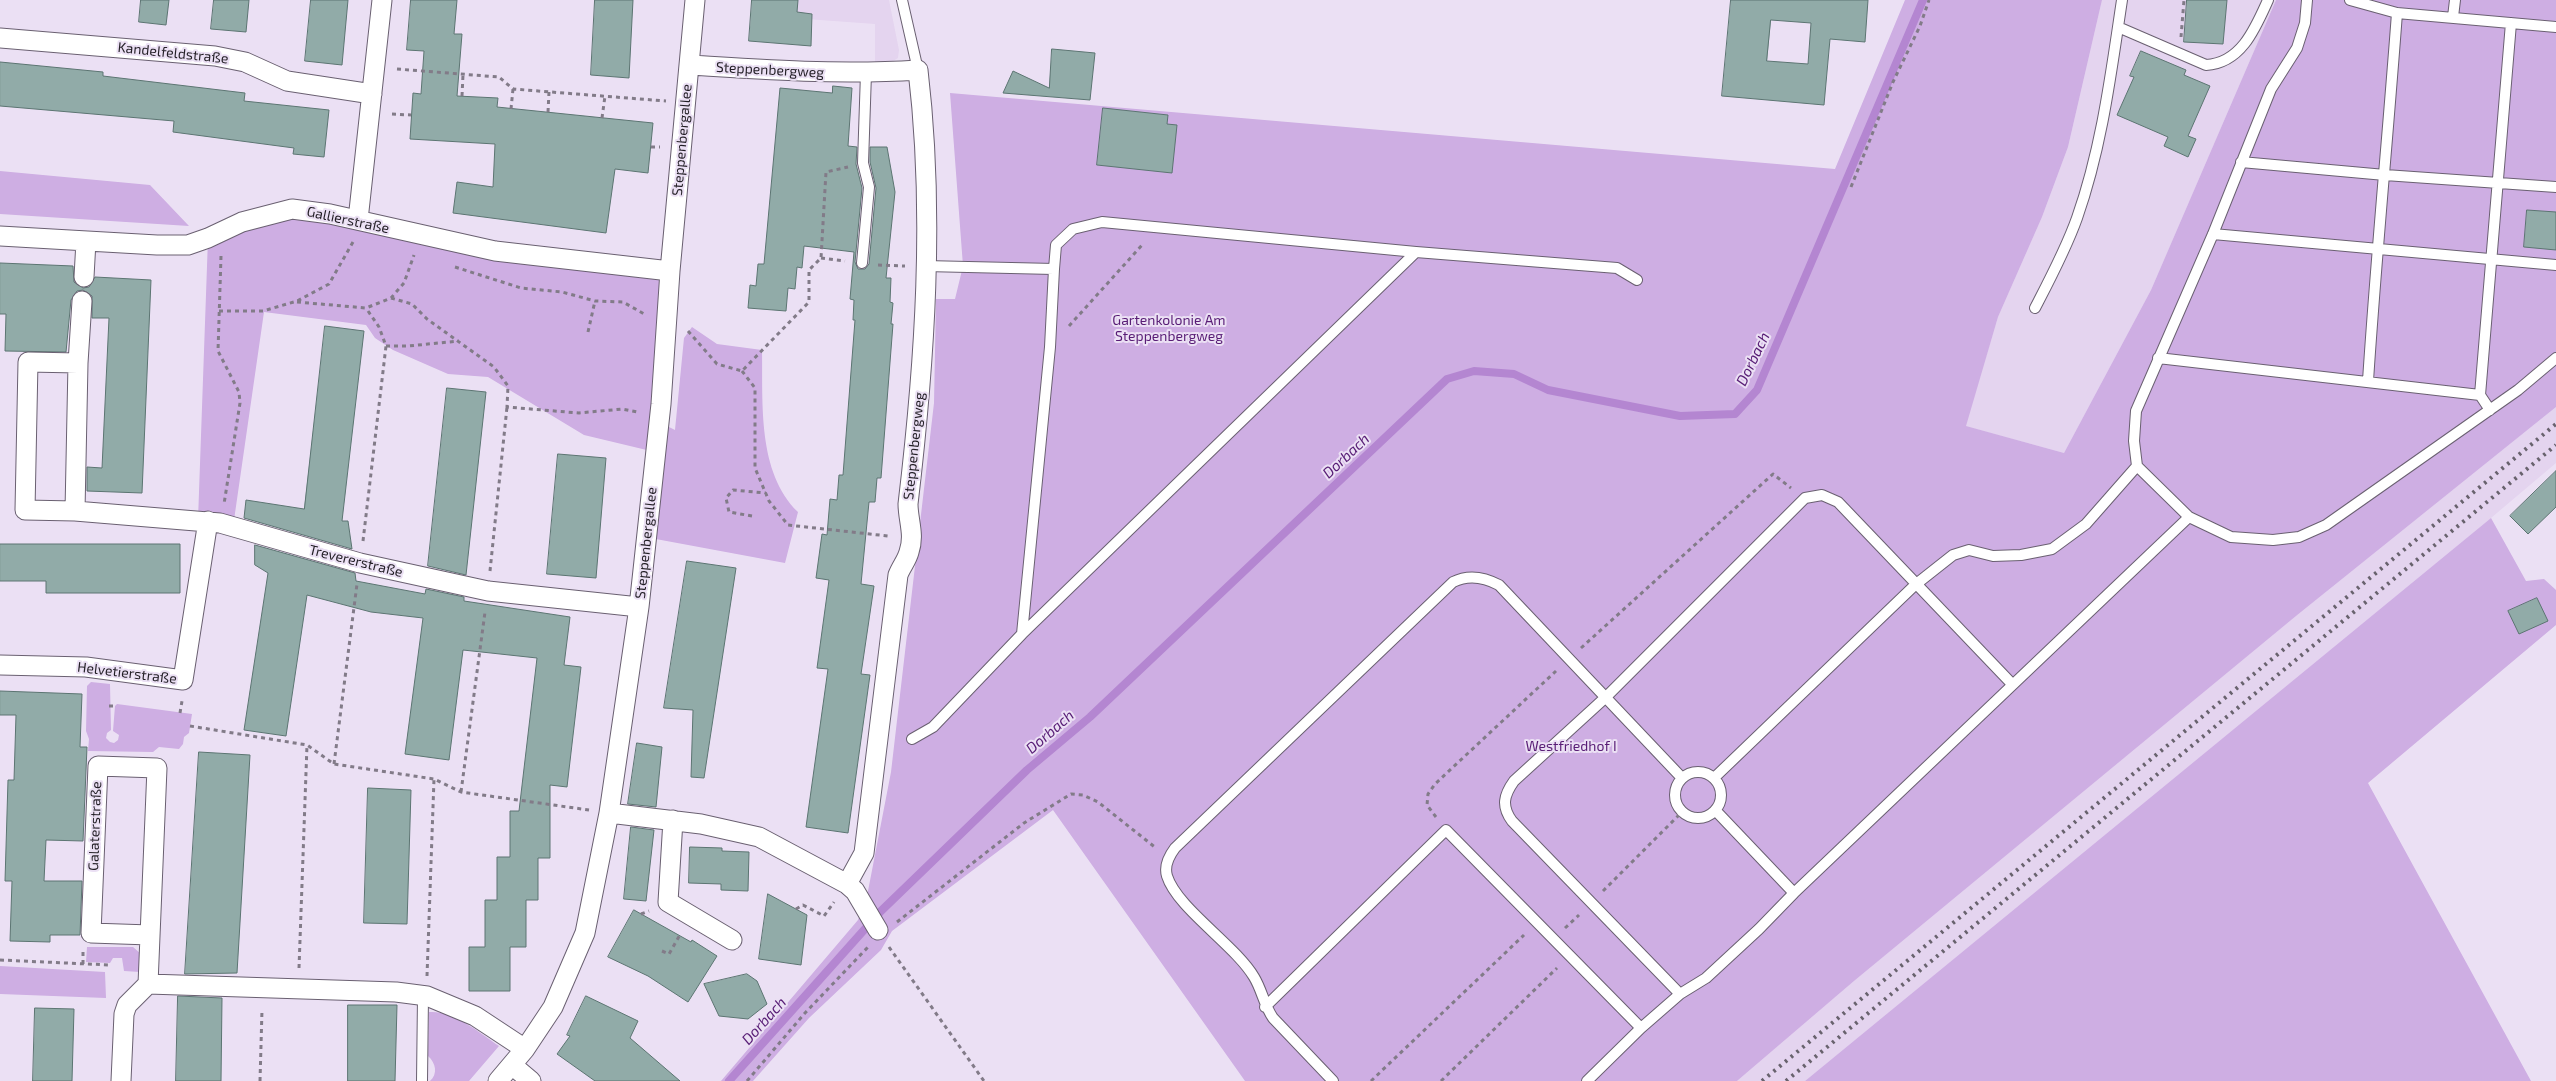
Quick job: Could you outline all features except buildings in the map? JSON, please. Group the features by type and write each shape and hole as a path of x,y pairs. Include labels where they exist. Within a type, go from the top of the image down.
{"street":[{"path":"358,220 382,0"},
{"name":"Steppenbergallee","path":"498,1081 525,1049 553,1007 585,932 610,813 639,607 662,404 670,271 695,0"},
{"name":"Kandelfeldstraße","path":"0,38 215,56 245,62 287,81 372,94"},
{"name":"Steppenbergweg","path":"690,66 774,71 866,73 918,70 926,136 925,266 919,410 908,504 908,515 912,526 909,552 898,575 864,853 847,884"},
{"name":"Gallierstraße","path":"0,236 157,246 188,245 242,222 292,209 358,220 424,237 495,251 670,271"},
{"path":"84,277 86,240"},
{"path":"75,511 78,363 82,301"},
{"name":"Trevererstraße","path":"78,363 28,362 25,510 75,511 214,522 360,564 488,591 639,607"},
{"name":"Helvetierstraße","path":"0,665 86,667 184,680 214,522"},
{"name":"Galaterstraße","path":"148,984 150,935 156,768 98,766 91,933 150,935"},
{"path":"610,813 730,829 759,837 847,884 862,903 880,932"},
{"path":"673,820 668,902 732,940"},
{"path":"121,1081 126,1005 148,984 396,992 425,996 475,1016 525,1049"},
{"path":"512,1065 531,1081"}],"lane":[{"path":"902,0 918,70"},
{"path":"2035,308 2077,219 2088,183 2099,141 2122,0"},
{"path":"2118,27 2206,65 2218,64 2231,58 2244,44 2268,0"},
{"path":"2307,0 2305,23 2297,48 2270,88 2213,234 2136,412 2134,441 2137,466 2189,516 2231,537 2273,540 2299,537 2326,525 2490,410 2556,358"},
{"path":"2350,0 2397,13 2556,27"},
{"path":"2453,17 2455,0"},
{"path":"2368,381 2376,248 2385,176 2397,13"},
{"path":"2490,410 2480,395 2511,23"},
{"path":"862,263 869,187 863,163 866,73"},
{"path":"2241,162 2385,176 2556,187"},
{"path":"1022,634 1050,347 1056,245 1073,229 1102,222 1159,226 1416,252 1617,268 1637,280"},
{"path":"2213,234 2556,265"},
{"path":"912,739 933,727 1022,634 1416,252"},
{"path":"925,266 1054,269"},
{"path":"2158,358 2480,395"},
{"path":"1714,778 1915,585 1953,555 1969,550 1993,556 2052,550 2086,524 2137,466"},
{"path":"1680,994 1512,821 1506,813 1504,802 1507,791 1514,780 1606,697 1805,498 1822,495 1838,502 1915,585 2012,684"},
{"path":"1587,1081 1641,1028 1680,994 1706,978 1759,929 1794,892 2189,516"},
{"path":"1333,1081 1265,1007 1255,977 1233,950 1177,893 1167,875 1168,858 1175,848 1446,588 1462,577 1487,579 1499,585 1682,778"},
{"path":"1694,772 1702,772 1714,778 1719,783 1722,797 1716,811 1703,818 1688,816 1682,812 1677,806 1675,791 1682,778 1694,772"},
{"path":"1716,811 1794,892"},
{"path":"1265,1007 1446,830 1641,1028"},
{"path":"422,1081 425,996"}],"path":[{"path":"1851,187 1893,82 1920,26 1928,0"},
{"path":"2179,54 2184,0"},
{"path":"374,67 499,77 513,89 686,102"},
{"path":"462,96 463,74"},
{"path":"511,109 513,89"},
{"path":"548,112 549,92"},
{"path":"602,118 605,96"},
{"path":"651,147 661,148"},
{"path":"742,371 809,302 809,270 820,258 826,172 863,163"},
{"path":"219,311 263,310 297,302 329,284 353,243 358,220"},
{"path":"1050,347 1159,226"},
{"path":"353,243 362,244"},
{"path":"214,522 240,403 239,392 218,351 222,250"},
{"path":"406,251 423,255"},
{"path":"297,302 366,308 391,298 404,283 415,252"},
{"path":"449,264 521,288 562,292 595,301 622,302 651,316"},
{"path":"391,298 412,304 427,319 494,367 508,386 507,407 579,413 622,409 640,412"},
{"path":"588,332 595,301"},
{"path":"334,764 386,346 379,327 366,308"},
{"path":"684,328 717,364 742,371 755,388 755,468 769,501 788,525 888,536 891,529 898,524 912,526"},
{"path":"386,346 459,342"},
{"path":"1446,830 1427,805 1428,794 1435,784 1569,659 1773,474 1805,498"},
{"path":"752,516 729,512 726,498 732,490 766,493"},
{"path":"109,706 114,706"},
{"path":"190,726 307,745 334,764 434,779 461,792 610,813"},
{"path":"298,989 307,745"},
{"path":"425,996 434,779"},
{"path":"747,1081 805,1013 880,932 1024,822 1071,794 1083,794 1098,802 1168,858"},
{"path":"1554,939 1682,812"},
{"path":"796,910 803,905 824,916 847,884"},
{"path":"662,952 668,954 692,916"},
{"path":"1371,1081 1537,922"},
{"path":"880,932 891,952 984,1081"},
{"path":"1442,1081 1570,955"},
{"path":"0,960 110,965"},
{"path":"260,1081 263,987"}],"shaded area":[{"path":"752,0 889,0 899,50 898,58 890,63 875,64 875,24 751,15"},
{"path":"2102,0 2276,0 2151,290 2064,453 1965,426 1998,317 2042,217 2068,147"},
{"path":"2556,407 2556,463 2491,518 1805,1081 1737,1081 1854,981 2296,616"}],"green space":[{"name":"Westfriedhof I","path":"1905,0 2102,0 2068,147 2042,217 1998,317 1966,426 2064,453 2151,290 2276,0 2556,0 2556,407 2296,616 1854,981 1737,1081 1245,1081 1053,810 892,931 881,950 809,1018 753,1081 721,1081 858,920 868,891 891,772 934,403 936,299 955,299 963,266 950,93 1835,169"},
{"path":"0,171 150,185 189,226 0,214"},
{"path":"330,214 670,271 659,422 675,430 684,338 692,327 717,344 762,350 763,414 769,457 775,477 785,496 798,512 785,563 645,537 655,452 584,435 488,377 448,374 393,350 375,338 366,325 264,312 233,527 198,520 208,238 242,222"},
{"path":"2491,518 2526,581 2544,579 2556,590 2556,625 2368,783 2531,1081 1805,1081"},
{"path":"91,682 110,684 111,730 107,733 106,738 110,742 114,743 118,740 119,735 113,731 115,706 117,704 192,714 189,733 184,737 183,744 179,749 159,747 153,752 88,751 89,739 86,731 87,686"},
{"path":"87,947 133,947 141,954 140,972 124,971 122,958 113,958 110,963 86,962"},
{"path":"0,966 105,972 106,998 0,994"},
{"path":"429,1012 438,1012 457,1018 499,1046 469,1081 430,1081 433,1078 435,1068 428,1056"}],"waterway":[{"name":"Dorbach","path":"729,1081 881,911 1027,770 1090,717 1447,379 1474,371 1514,374 1548,390 1680,416 1735,414 1757,390 1923,0"}],"railway":[{"path":"1762,1081 2556,424"},
{"path":"1786,1081 2556,445"}],"park label":[{"name":"Gartenkolonie Am Steppenbergweg","path":"1169,328"}]}
